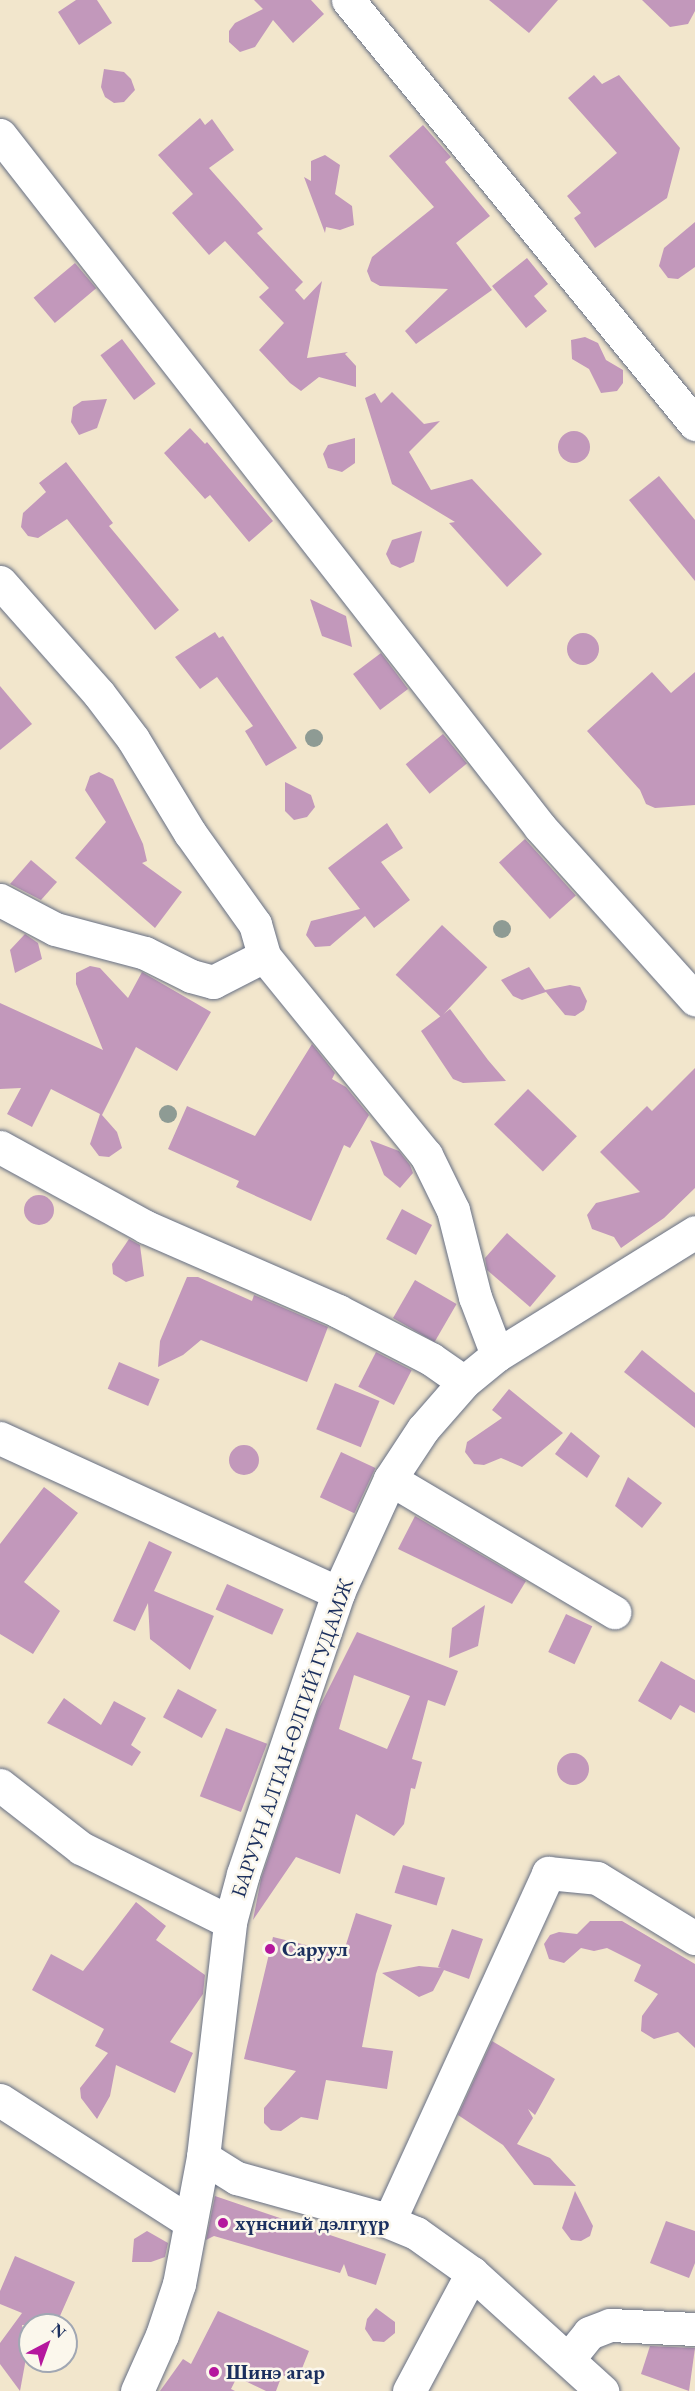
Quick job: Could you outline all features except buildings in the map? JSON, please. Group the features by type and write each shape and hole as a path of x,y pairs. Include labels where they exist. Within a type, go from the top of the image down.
{"street":[{"path":"348,0 695,424"},
{"path":"0,135 540,827 695,999"},
{"path":"0,582 99,694 133,739 190,834 255,924 264,956 426,1155 453,1210 475,1297 497,1355"},
{"path":"0,900 55,929 146,953 191,976 213,982 264,956"},
{"path":"0,1147 146,1227 338,1311 431,1359 464,1382"},
{"name":"БАРУУН АЛТАН-ӨЛГИЙ ГУДАМЖ","path":"137,2391 162,2335 179,2284 203,2157 230,1922 243,1874 338,1593 390,1479 441,1405 464,1382 497,1355 695,1232"},
{"path":"0,1438 338,1593"},
{"path":"390,1479 614,1612"},
{"path":"0,1785 81,1848 230,1922"},
{"path":"389,2221 548,1873 597,1878 695,1938"},
{"path":"0,2100 190,2222"},
{"path":"203,2157 237,2178 389,2221 416,2233 472,2273 569,2358 602,2391"},
{"path":"409,2391 472,2273"},
{"path":"569,2358 589,2333 610,2325 695,2329"}],"place":[{"name":"Саруул","path":"270,1949"},
{"name":"хүнсний дэлгүүр","path":"223,2223"},
{"name":"Шинэ агар","path":"214,2372"}]}
